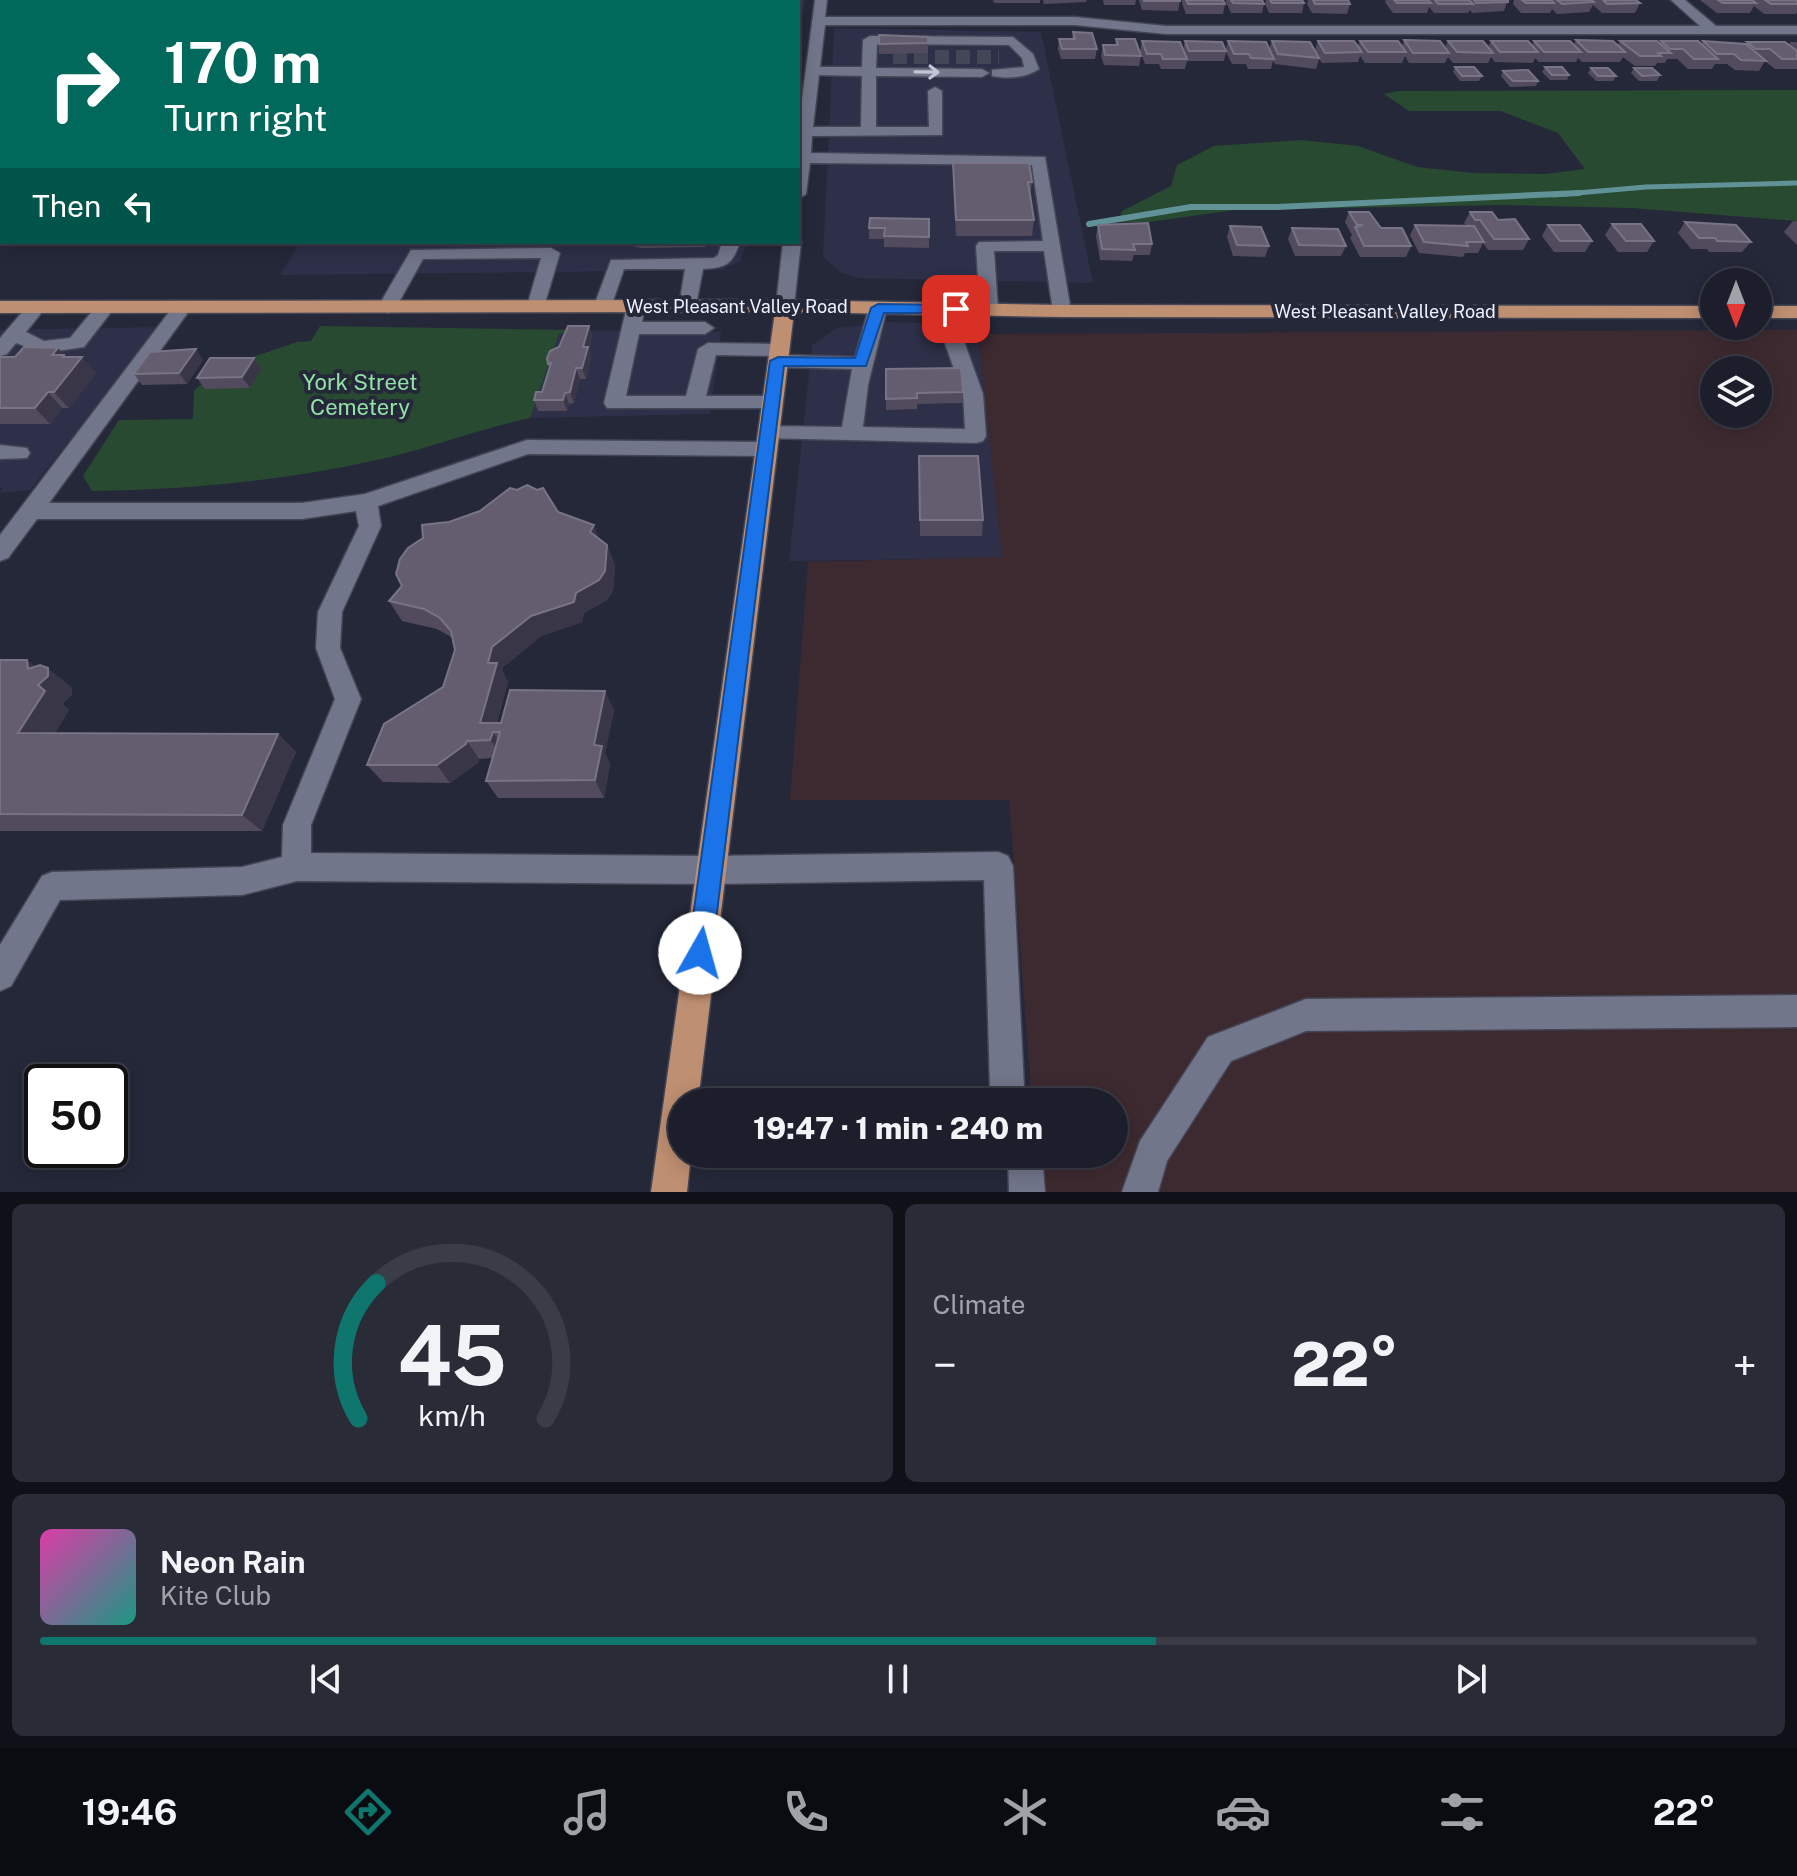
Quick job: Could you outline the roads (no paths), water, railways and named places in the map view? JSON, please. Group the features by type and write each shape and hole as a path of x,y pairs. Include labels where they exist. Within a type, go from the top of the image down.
{"main road":[{"name":"West Pleasant Valley Road","path":"0,307 785,306 1062,311 1700,312"},
{"path":"669,1192 785,306"},
{"path":"1772,312 1797,312"}],"street":[{"path":"800,176 813,71 815,18 821,0"},
{"path":"1677,0 1713,30"},
{"path":"815,18 1075,21 1166,30 1797,30"},
{"path":"964,21 966,41"},
{"path":"868,132 870,40 1013,41 1032,69 1019,73 990,73 871,64"},
{"path":"813,71 871,64 893,57"},
{"path":"805,131 937,132 935,91"},
{"path":"802,158 1039,160 1062,311"},
{"path":"603,306 617,264 620,244"},
{"path":"617,264 718,263 726,258 730,244"},
{"path":"785,306 792,244"},
{"path":"989,309 985,246 1052,246"},
{"path":"387,307 417,254 551,253 536,306"},
{"path":"694,403 708,349 698,306 695,264"},
{"path":"636,306 614,403 772,403"},
{"path":"0,350 37,307"},
{"path":"15,333 28,345 41,348 77,343 106,307"},
{"path":"0,552 183,307"},
{"path":"852,435 853,400 878,308"},
{"path":"30,511 302,511 366,502 527,447 767,441 852,435 976,436 973,394 955,344 956,309"},
{"path":"631,328 705,328"},
{"path":"708,349 861,363"},
{"path":"297,867 297,825 348,699 328,648 330,612 370,526 366,502"},
{"path":"0,975 52,886 242,881 297,867 711,870 998,866 1007,1088"},
{"path":"1140,1192 1152,1153 1220,1049 1306,1015 1797,1011"},
{"path":"1026,1168 1027,1192"}],"waterway":[{"path":"1575,193 1646,187 1797,183"},
{"path":"1089,224 1191,207 1277,207 1575,193"},
{"path":"1554,195 1575,193"},
{"path":"1575,193 1579,193"}],"tunnel":[{"path":"893,57 999,57"}],"park label":[{"name":"York Street Cemetery","path":"360,394"}]}
